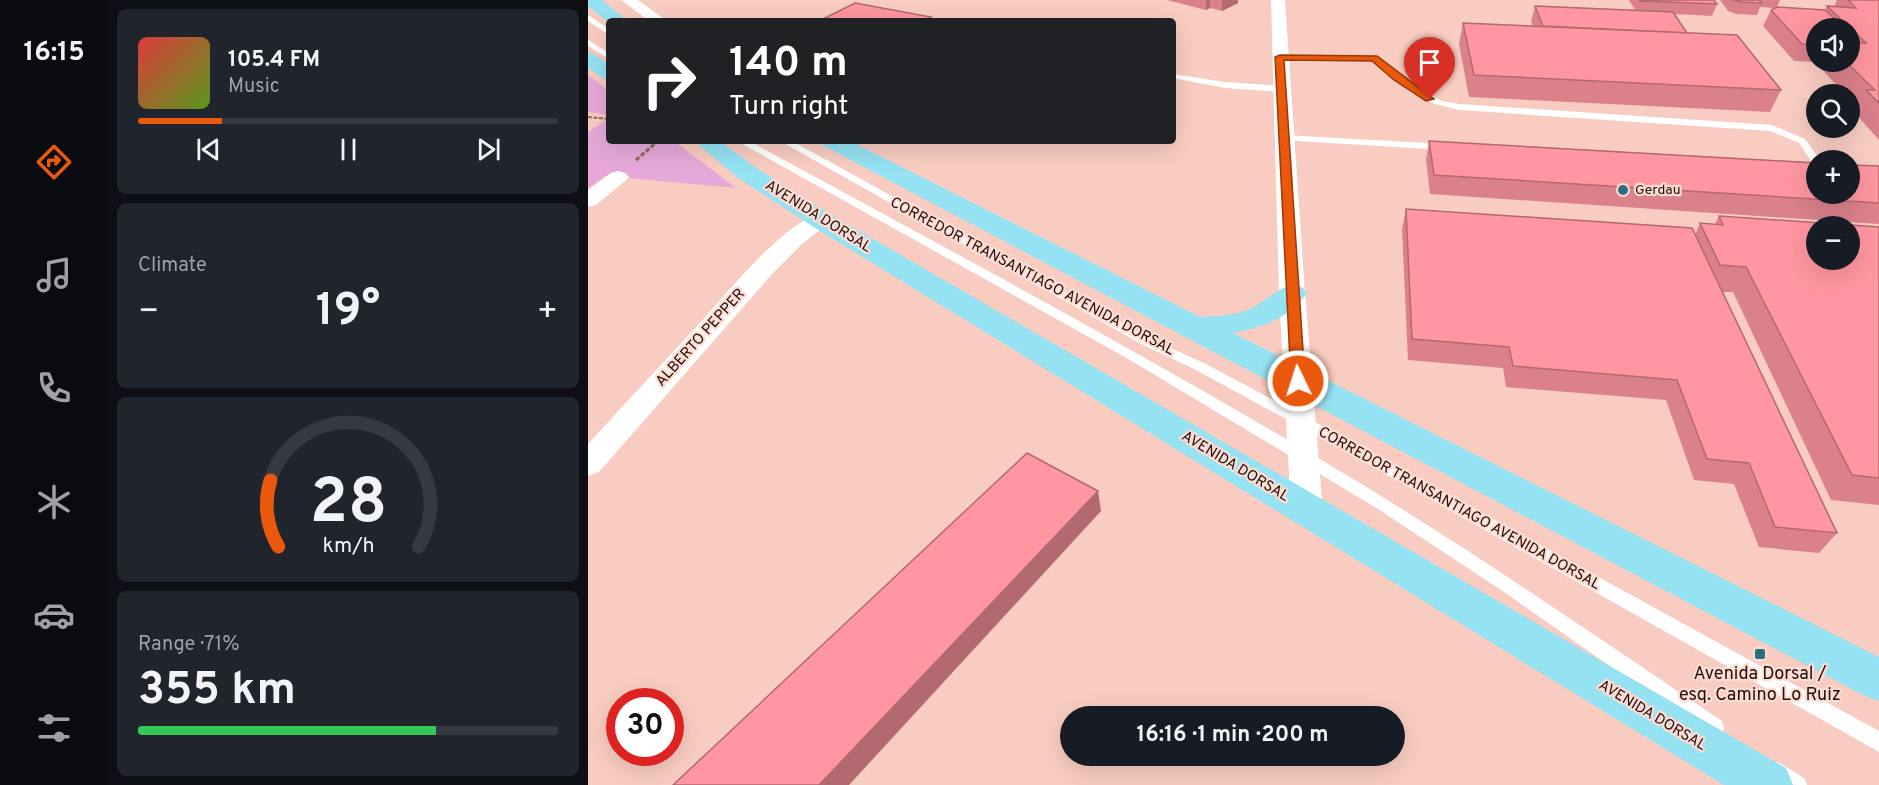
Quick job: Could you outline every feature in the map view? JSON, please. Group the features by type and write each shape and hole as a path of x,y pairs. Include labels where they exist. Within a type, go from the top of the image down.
{"main road":[{"path":"591,0 614,18"},
{"path":"588,59 606,72"},
{"name":"AVENIDA DORSAL","path":"709,144 746,172 821,220 1307,510 1768,775"},
{"path":"838,144 1879,680"},
{"path":"1190,327 1231,324 1257,317 1276,309 1292,293"}],"street":[{"path":"628,0 655,18"},
{"path":"1278,0 1283,138 1307,510"},
{"path":"588,200 618,177"},
{"name":"ALBERTO PEPPER","path":"588,464 763,269 793,240 821,220"}],"lane":[{"path":"588,17 606,31"},
{"path":"588,42 606,55"},
{"path":"1280,57 1374,58 1397,78 1430,99 1452,105 1488,110 1772,128 1802,141 1808,150"},
{"path":"1176,76 1226,85 1281,88"},
{"path":"1283,138 1460,148"},
{"name":"CORREDOR TRANSANTIAGO AVENIDA DORSAL","path":"747,144 1135,357 1430,534 1728,738"},
{"name":"CORREDOR TRANSANTIAGO AVENIDA DORSAL","path":"790,144 1149,343 1209,371 1879,742"},
{"path":"1768,775 1797,785"}],"path":[{"path":"588,117 606,119"}],"shaded area":[{"path":"588,75 606,89 606,115 588,112"},
{"path":"606,120 606,144 678,144 736,188 605,176 588,188 588,132"}],"building":[{"path":"1714,0 1717,4 1640,1"},
{"path":"1733,0 1759,0 1762,3 1741,2"},
{"path":"1848,0 1879,0 1879,103 1866,90 1875,90 1856,72 1860,72 1860,43 1866,43 1860,37 1860,18 1840,18 1827,6 1856,8"},
{"path":"855,3 931,17 929,18 825,18"},
{"path":"1535,6 1673,12 1687,33 1543,26"},
{"path":"1777,7 1825,10 1834,18 1806,18 1806,44 1802,44 1771,10"},
{"path":"1463,23 1737,35 1781,90 1474,75"},
{"path":"1429,141 1806,162 1806,198 1434,175"},
{"path":"1860,165 1879,166 1879,203 1860,202"},
{"path":"1406,209 1692,228 1837,533 1775,527 1749,463 1707,459 1677,380 1513,366 1509,347 1412,339"},
{"path":"1719,216 1806,222 1806,270 1860,270 1860,226 1879,227 1879,478 1852,475 1746,267 1720,265 1700,223 1723,225"},
{"path":"1027,453 1098,491 819,785 673,785"}],"place":[{"name":"Gerdau","path":"1623,190"},
{"name":"Avenida Dorsal / esq. Camino Lo Ruiz","path":"1760,654"}],"route":[{"path":"1298,381 1280,57 1374,58 1397,78 1430,99"}]}
